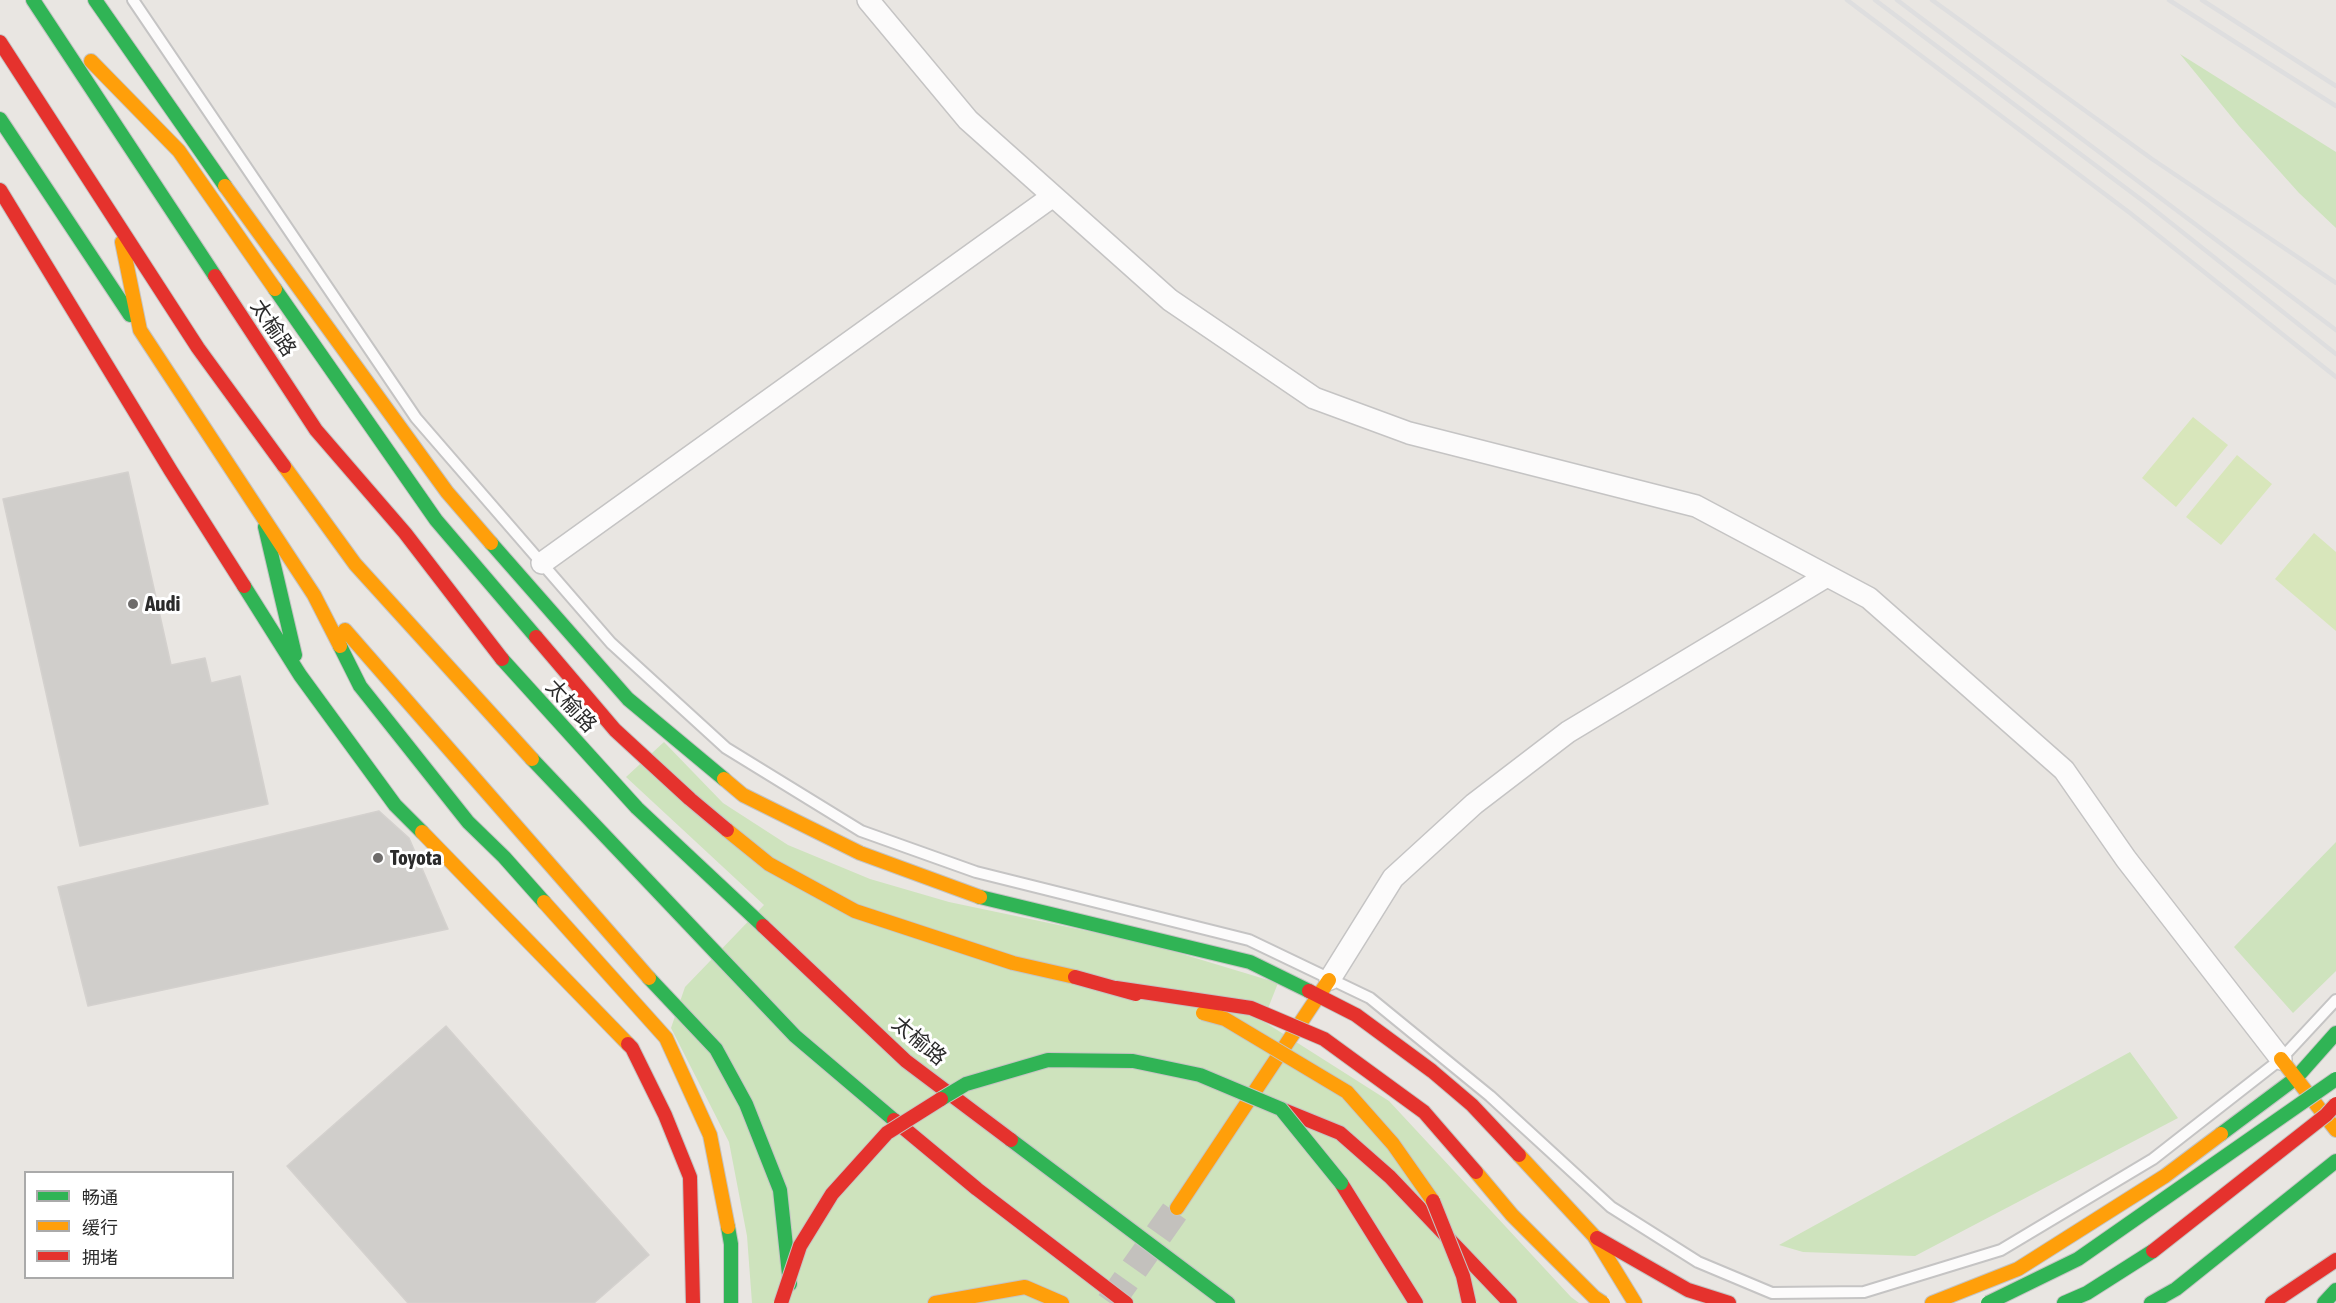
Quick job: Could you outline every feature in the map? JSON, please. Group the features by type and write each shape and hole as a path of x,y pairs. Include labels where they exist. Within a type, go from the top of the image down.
{"main road":[{"path":"95,0 289,276 447,492 628,699 743,795 860,854 982,898 1250,962 1325,987 1356,1015 1432,1071 1472,1105 1594,1236 1635,1303"},
{"path":"37,3 179,151 436,520 615,730 690,800 769,864 855,911 1013,963 1116,988 1225,1019 1347,1092 1393,1144 1435,1204 1463,1276 1469,1303"},
{"name":"太榆路","path":"37,3 316,430 405,533 513,674 637,808 906,1061 1228,1303"},
{"path":"0,42 198,348 355,564 554,784 795,1036 977,1189 1126,1303"},
{"path":"0,119 314,595 360,686 468,822 504,856 666,1038 710,1135 731,1244 731,1303"},
{"path":"0,190 171,471 300,675 395,805 632,1048 665,1115 690,1177 693,1303"},
{"path":"119,225 140,330"},
{"path":"263,517 300,675"},
{"path":"314,595 669,1001 716,1049 746,1104 780,1190 791,1303"},
{"path":"1177,1208 1325,987"},
{"path":"1116,988 1251,1008 1324,1039 1424,1113 1512,1215 1594,1297 1603,1303"},
{"path":"1932,1303 2018,1269 2165,1176 2296,1077 2336,1033"},
{"path":"2281,1059 2336,1130"},
{"path":"781,1303 800,1246 832,1194 887,1133 966,1084 1048,1060 1133,1061 1200,1075 1340,1133 1390,1177 1510,1303"},
{"path":"1988,1303 2078,1259 2336,1079"},
{"path":"2064,1303 2087,1293 2153,1251 2326,1115 2336,1104"},
{"path":"1281,1108 1341,1183 1416,1303"},
{"path":"2151,1303 2176,1289 2336,1161"},
{"path":"1594,1236 1688,1290 1729,1303"},
{"path":"2272,1303 2336,1260"},
{"path":"935,1303 1025,1287 1062,1303"},
{"path":"2324,1303 2336,1290"}],"street":[{"path":"868,0 968,120 1053,196 1170,300 1314,398 1409,433 1696,506 1869,598 2064,770 2126,859 2281,1059"},
{"path":"542,563 1053,196"},
{"path":"1325,987 1393,878 1474,804 1568,732 1827,576"}],"lane":[{"path":"133,0 417,418 611,644 726,748 861,831 976,872 1249,940 1325,987 1370,998 1490,1096 1611,1207 1698,1262 1772,1293 1864,1292 2001,1250 2153,1159 2281,1059 2336,1000"}],"green space":[{"path":"2180,54 2336,152 2336,228 2299,193 2239,126"},
{"path":"2193,417 2228,445 2176,507 2142,478"},
{"path":"2237,455 2272,484 2221,545 2186,517"},
{"path":"2314,533 2336,552 2336,631 2275,579"},
{"path":"664,742 723,803 788,845 870,879 949,902 1149,944 1278,983 1263,1021 1389,1101 1579,1303 752,1303 747,1236 729,1142 671,1028 685,987 764,905 626,777"},
{"path":"2336,842 2336,971 2293,1013 2234,947"},
{"path":"2130,1052 2178,1118 1915,1256 1803,1252 1779,1245"}],"building":[{"path":"128,472 171,665 205,658 211,683 240,676 268,804 80,846 3,499"},
{"path":"379,811 409,838 448,929 88,1006 58,887"},
{"path":"446,1026 649,1255 594,1303 408,1303 287,1166"}],"tunnel":[{"path":"1110,1303 1177,1208"}],"railway":[{"path":"1847,0 2130,213 2336,377"},
{"path":"1875,0 2147,204 2336,354"},
{"path":"1897,0 2336,330"},
{"path":"1932,0 2152,159 2336,283"},
{"path":"2169,0 2336,106"},
{"path":"2202,0 2336,86"}],"traffic: fast":[{"path":"33,0 215,276"},
{"path":"95,0 225,186"},
{"path":"0,119 130,315"},
{"path":"275,289 436,520 536,637"},
{"path":"265,527 295,655"},
{"path":"491,543 628,699 724,779"},
{"path":"244,586 300,675 395,805 422,832"},
{"path":"340,646 360,686 468,822 504,857 544,902"},
{"path":"502,659 637,808 763,926"},
{"path":"532,759 795,1036 894,1120"},
{"path":"980,897 1250,962 1309,991"},
{"path":"649,978 716,1049 746,1104 780,1190 790,1284"},
{"path":"2221,1134 2296,1078 2336,1033"},
{"path":"941,1099 966,1084 1048,1060 1133,1061 1200,1075 1281,1109 1341,1183"},
{"path":"1988,1303 2078,1259 2336,1079"},
{"path":"1011,1140 1228,1303"},
{"path":"2151,1303 2176,1289 2336,1161"},
{"path":"728,1227 731,1244 731,1303"},
{"path":"2064,1303 2087,1293 2153,1251"},
{"path":"2324,1303 2336,1290"}],"traffic: slow":[{"path":"91,61 179,151 275,289"},
{"path":"225,186 447,492 491,543"},
{"path":"122,242 140,330 314,595 340,646"},
{"path":"284,466 355,564 532,759"},
{"path":"345,630 649,978"},
{"path":"724,779 743,795 860,853 980,897"},
{"path":"727,830 769,864 855,911 1013,963 1075,977"},
{"path":"422,832 628,1044"},
{"path":"544,902 666,1038 710,1135 728,1227"},
{"path":"1177,1208 1329,980"},
{"path":"1203,1013 1225,1019 1347,1092 1393,1144 1433,1201"},
{"path":"2281,1059 2336,1130"},
{"path":"1932,1303 2018,1269 2165,1176 2221,1134"},
{"path":"1519,1155 1594,1236 1635,1303"},
{"path":"1476,1172 1512,1215 1594,1297 1603,1303"},
{"path":"935,1303 1025,1287 1062,1303"}],"traffic: jam":[{"path":"0,42 198,348 284,466"},
{"path":"0,190 171,471 244,586"},
{"path":"215,276 316,430 405,533 502,659"},
{"path":"536,637 615,730 727,830"},
{"path":"763,926 906,1061 1011,1140"},
{"path":"1075,977 1136,994"},
{"path":"1116,988 1251,1008 1324,1039 1424,1112 1476,1172"},
{"path":"1309,991 1356,1015 1432,1071 1472,1105 1519,1155"},
{"path":"628,1044 665,1115 690,1177 693,1303"},
{"path":"781,1303 800,1246 832,1194 887,1133 941,1099"},
{"path":"2153,1251 2326,1115 2336,1104"},
{"path":"1281,1109 1340,1133 1390,1177 1510,1303"},
{"path":"894,1120 977,1189 1126,1303"},
{"path":"1341,1183 1416,1303"},
{"path":"1433,1201 1463,1276 1469,1303"},
{"path":"1597,1238 1688,1290 1729,1303"},
{"path":"2272,1303 2336,1260"}],"place":[{"name":"Audi","path":"133,604"},
{"name":"Toyota","path":"378,858"}]}
